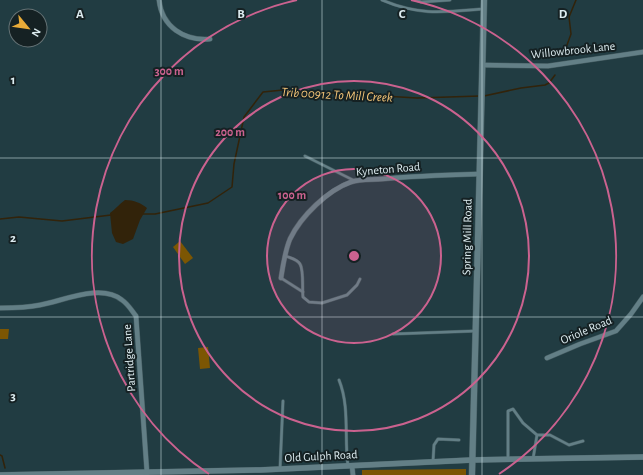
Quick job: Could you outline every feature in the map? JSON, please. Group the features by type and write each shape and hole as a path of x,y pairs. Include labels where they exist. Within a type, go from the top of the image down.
{"main road":[{"name":"Spring Mill Road","path":"472,475 484,0"}],"street":[{"path":"159,0 164,18 178,32 188,37 210,39"},
{"name":"Willowbrook Lane","path":"482,66 548,66 643,52"},
{"name":"Kyneton Road","path":"282,278 285,255 291,239 301,222 315,206 331,192 355,181 416,175 479,174"},
{"name":"Partridge Lane","path":"0,308 20,308 41,305 86,293 108,293 122,300 136,316 147,473"},
{"name":"Oriole Road","path":"547,358 616,331 643,297"},
{"name":"Old Gulph Road","path":"0,475 147,473 280,469 472,460 643,457"},
{"path":"350,466 353,475"}],"lane":[{"path":"382,0 416,11 437,12 484,9"},
{"path":"416,0 421,2 450,0"},
{"path":"305,156 355,181"},
{"path":"285,255 300,264 302,270 303,297 309,302 322,303 347,295 357,285 360,278"},
{"path":"282,278 302,292"},
{"path":"393,334 475,331"},
{"path":"339,380 344,391 345,448 350,466"},
{"path":"280,469 283,401"},
{"path":"508,460 508,411 513,409 523,423 537,435 550,435 569,445 583,441"},
{"path":"533,459 537,435"},
{"path":"433,462 434,445 438,439 459,440"}],"shaded area":[{"path":"125,200 137,202 147,208 140,220 133,239 123,244 116,242 112,233 110,213"},
{"path":"180,241 193,258 185,264 173,247"},
{"path":"0,329 9,329 8,339 0,339"},
{"path":"208,347 210,368 200,369 198,348"},
{"path":"466,469 466,475 362,475 362,470"}],"waterway":[{"name":"Trib 00912 To Mill Creek","path":"563,56 571,34 569,17 576,0"},
{"name":"Trib 00912 To Mill Creek","path":"484,96 521,88 545,85 549,83 555,75"},
{"name":"Trib 00912 To Mill Creek","path":"143,214 155,214 208,203 232,187 234,164 244,117 263,92 283,90 417,98 480,96"},
{"name":"Trib 00912 To Mill Creek","path":"0,219 19,217 62,221 111,215"},
{"path":"0,455 2,456 5,468"}]}
